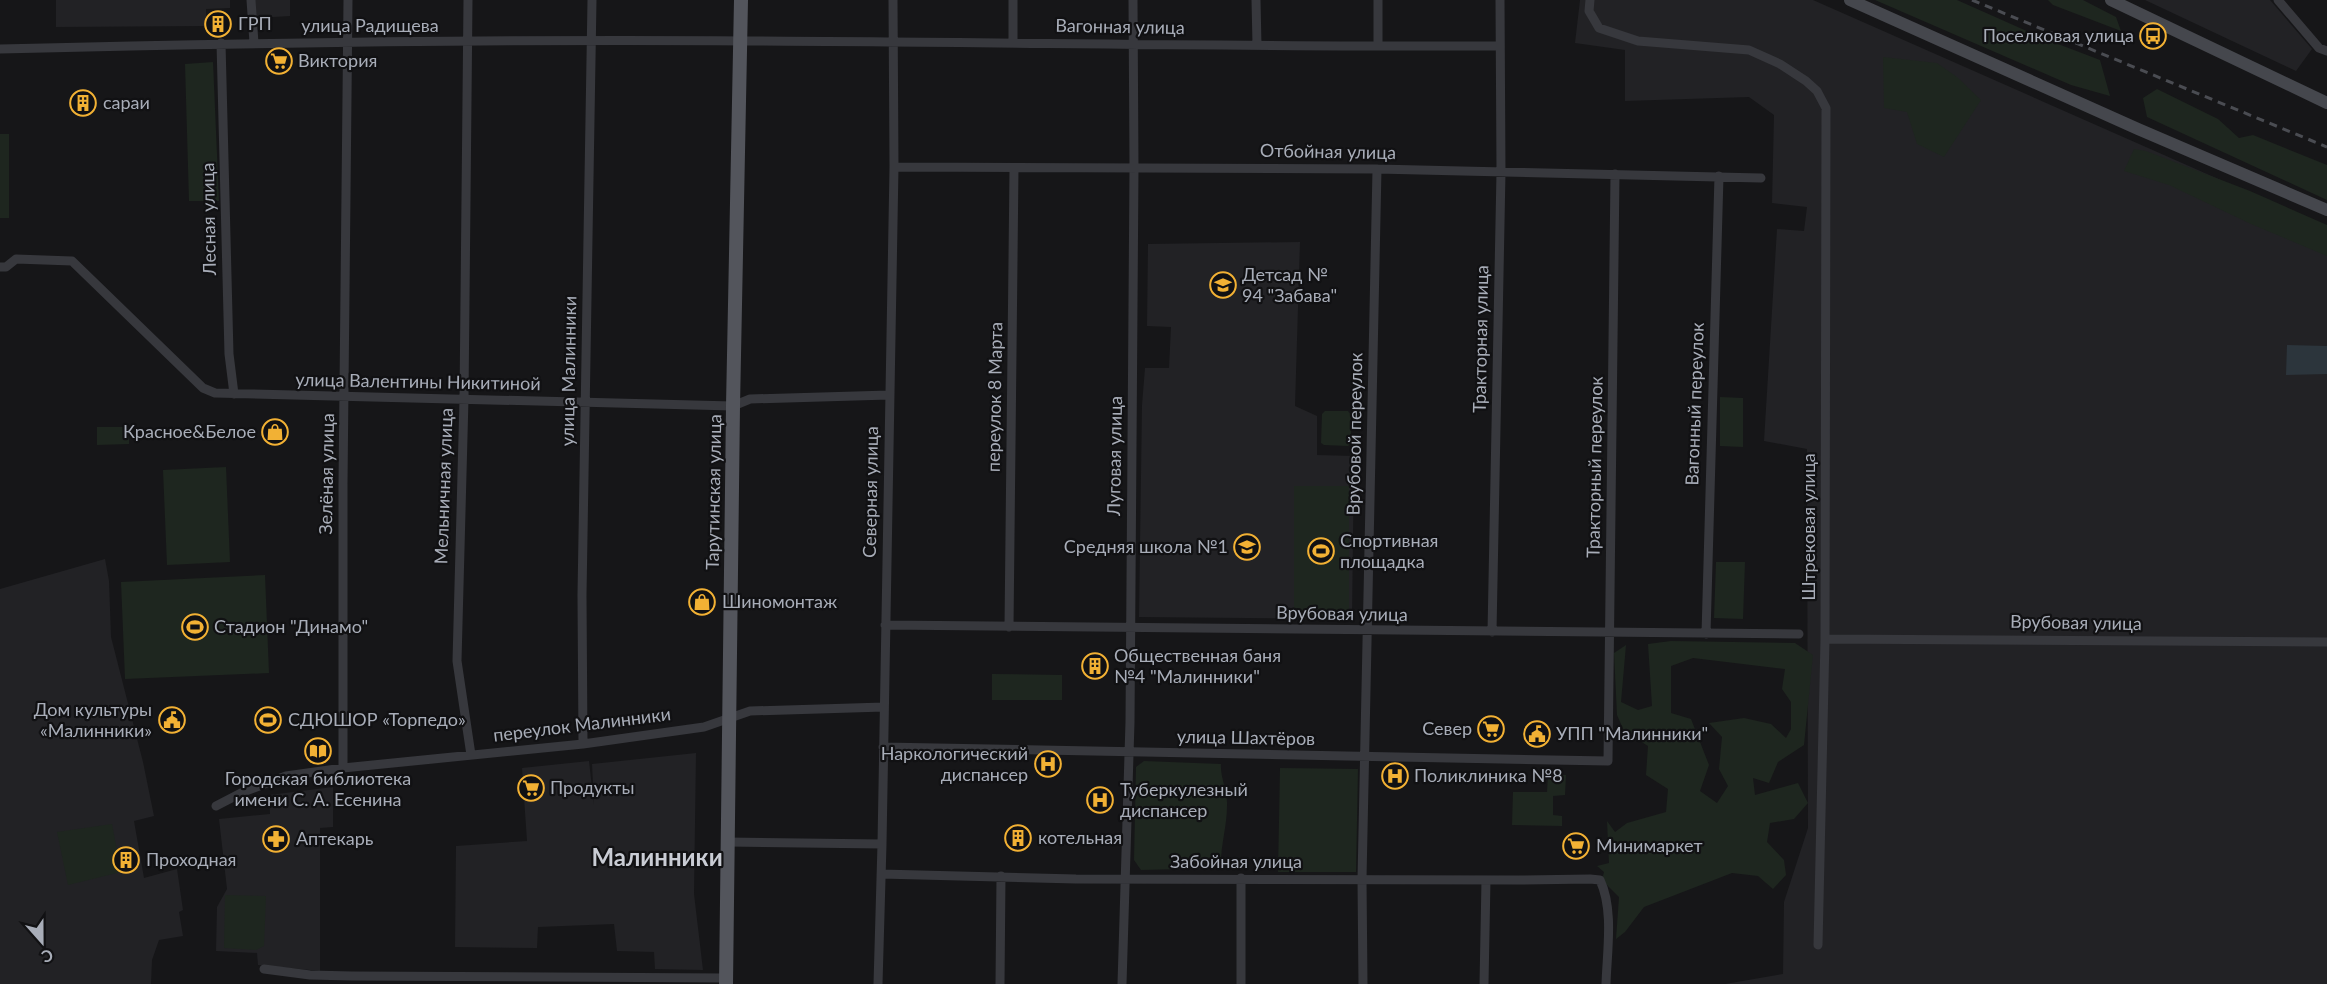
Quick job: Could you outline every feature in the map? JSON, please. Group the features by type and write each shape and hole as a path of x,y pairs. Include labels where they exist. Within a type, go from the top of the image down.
{"main road":[{"name":"Тарутинская улица","path":"726,981 732,406 741,0"},
{"path":"1850,0 2138,129 2327,210"},
{"path":"2111,0 2327,103"}],"street":[{"path":"251,0 254,43"},
{"name":"Зелёная улица","path":"343,768 341,704 348,0"},
{"name":"Мельничная улица","path":"468,0 464,399 457,661 471,755"},
{"name":"улица Малинники","path":"583,744 584,401 592,0"},
{"name":"Северная улица","path":"878,984 894,167 893,0"},
{"path":"1013,0 1013,43"},
{"name":"Луговая улица","path":"1122,984 1129,753 1134,167 1133,0"},
{"path":"1256,0 1257,45"},
{"path":"1378,0 1378,46"},
{"name":"Тракторная улица","path":"1492,632 1501,172 1500,0"},
{"name":"Штрековая улица","path":"1590,0 1589,11 1599,28 1638,41 1749,50 1780,64 1806,81 1817,91 1826,108 1825,639 1818,945"},
{"path":"2278,0 2319,48 2327,51"},
{"name":"улица Радищева","path":"0,49 221,43 741,40"},
{"name":"Вагонная улица","path":"741,40 1499,46"},
{"name":"Лесная улица","path":"221,43 229,354 234,394"},
{"name":"Отбойная улица","path":"894,167 1377,169 1761,178"},
{"name":"переулок 8 Марта","path":"1010,627 1014,168"},
{"name":"Врубовой переулок","path":"1363,984 1362,879 1377,169"},
{"name":"Тракторный переулок","path":"1608,761 1615,174"},
{"name":"Вагонный переулок","path":"1706,634 1719,176"},
{"name":"улица Валентины Никитиной","path":"0,267 6,267 16,259 72,261 203,388 214,393 732,406 750,399 889,395"},
{"name":"Врубовая улица","path":"885,625 1799,634"},
{"name":"Врубовая улица","path":"1825,639 2327,642"},
{"name":"переулок Малинники","path":"216,806 243,792 286,776 343,768 583,744 704,727 750,711 884,707"},
{"name":"улица Шахтёров","path":"883,747 1608,761"},
{"path":"726,842 882,844"},
{"name":"Забойная улица","path":"881,874 1124,878 1600,880 1606,893 1609,914 1606,984"},
{"path":"1000,984 1001,876"},
{"path":"1241,878 1241,984"},
{"path":"1484,984 1486,880"},
{"path":"264,969 352,980 726,981"}],"shaded area":[{"path":"56,0 230,0 230,8 206,9 206,26 56,27"},
{"path":"255,0 290,0 290,16 256,18"},
{"path":"1580,0 1813,0 2327,227 2327,984 1725,984 1783,974 1784,902 1808,828 1807,449 1764,441 1777,229 1804,231 1807,207 1772,203 1774,115 1749,97 1625,101 1625,50 1575,43"},
{"path":"1875,0 1957,0 2045,39 2100,60 2110,96 2071,85"},
{"path":"2048,0 2083,0 2116,17 2121,31 2053,5"},
{"path":"2145,0 2270,0 2312,49 2296,71"},
{"path":"1883,57 1937,63 1957,77 1981,100 1944,157 1917,144 1907,112 1884,108"},
{"path":"213,62 219,201 189,201 185,64"},
{"path":"2157,89 2218,119 2239,138 2253,135 2327,165 2327,200 2147,117 2143,98"},
{"path":"0,134 9,134 9,218 0,218"},
{"path":"2134,149 2146,151 2250,191 2327,225 2327,256 2251,224 2169,185 2124,171"},
{"name":"Средняя школа №1","path":"1300,242 1295,406 1317,416 1317,455 1354,456 1352,619 1139,617 1142,405 1145,368 1169,368 1171,327 1147,326 1148,244"},
{"path":"2287,345 2327,346 2327,374 2286,375"},
{"path":"1720,397 1743,398 1743,447 1720,446"},
{"path":"1325,411 1348,411 1351,415 1351,443 1348,446 1321,443 1322,414"},
{"path":"97,427 129,427 129,444 97,445"},
{"path":"226,467 230,562 167,565 163,470"},
{"name":"Спортивная площадка","path":"1294,486 1349,486 1349,617 1294,616"},
{"path":"105,559 109,581 111,637 143,762 154,816 134,821 144,878 177,869 183,910 179,912 183,936 159,940 152,960 151,984 0,984 0,589"},
{"path":"1716,562 1745,562 1743,619 1714,618"},
{"name":"Стадион \"Динамо\"","path":"265,575 269,673 125,679 121,582"},
{"path":"1671,641 1795,643 1813,655 1804,745 1778,762 1769,783 1753,778 1755,795 1798,783 1808,803 1794,819 1770,823 1767,842 1784,860 1786,875 1773,889 1758,876 1732,873 1644,907 1625,932 1616,939 1619,897 1602,880 1604,872 1597,866 1609,863 1607,821 1615,832 1627,823 1666,812 1668,789 1646,775 1648,746 1624,731 1617,715 1614,653 1626,645 1621,702 1638,710 1652,706 1648,644","holes":["1693,658 1785,669 1782,689 1791,702 1791,729 1786,738 1771,724 1744,718 1709,723 1722,737 1719,769 1728,786 1717,803 1700,791 1709,765 1691,719 1671,713 1671,666"]},
{"path":"992,674 1062,675 1062,700 992,700"},
{"path":"696,753 694,894 703,970 655,969 654,952 617,951 614,924 538,927 537,948 455,947 456,846 527,841 522,768 589,761 594,805 592,764"},
{"path":"1144,761 1221,764 1227,806 1221,868 1141,870 1134,860 1136,767"},
{"path":"1280,768 1358,769 1356,872 1278,872"},
{"path":"1548,775 1566,775 1565,795 1553,796 1553,815 1562,816 1562,826 1512,825 1513,792 1547,792"},
{"path":"333,787 333,827 320,828 320,971 258,965 257,953 216,951 217,907 227,889 219,819 270,814 269,795"},
{"path":"112,824 121,872 68,885 57,832"},
{"path":"225,895 266,896 264,946 256,950 224,948"}],"railway":[{"path":"1972,0 2327,147"}],"place":[{"name":"ГРП","path":"218,24"},
{"name":"Поселковая улица","path":"2153,36"},
{"name":"Виктория","path":"279,61"},
{"name":"сараи","path":"83,103"},
{"name":"Детсад № 94 \"Забава\"","path":"1223,285"},
{"name":"Красное&Белое","path":"275,432"},
{"name":"Средняя школа №1","path":"1247,547"},
{"name":"Спортивная площадка","path":"1321,551"},
{"name":"Шиномонтаж","path":"702,602"},
{"name":"Стадион \"Динамо\"","path":"195,627"},
{"name":"Общественная баня №4 \"Малинники\"","path":"1095,666"},
{"name":"Дом культуры «Малинники»","path":"172,720"},
{"name":"СДЮШОР «Торпедо»","path":"268,720"},
{"name":"Север","path":"1491,729"},
{"name":"УПП \"Малинники\"","path":"1537,734"},
{"name":"Городская библиотека имени С. А. Есенина","path":"318,751"},
{"name":"Наркологический диспансер","path":"1048,764"},
{"name":"Поликлиника №8","path":"1395,776"},
{"name":"Продукты","path":"531,788"},
{"name":"Туберкулезный диспансер","path":"1100,800"},
{"name":"котельная","path":"1018,838"},
{"name":"Аптекарь","path":"276,839"},
{"name":"Минимаркет","path":"1576,846"},
{"name":"Проходная","path":"126,860"}],"district":[{"name":"Малинники","path":"657,858"}]}
